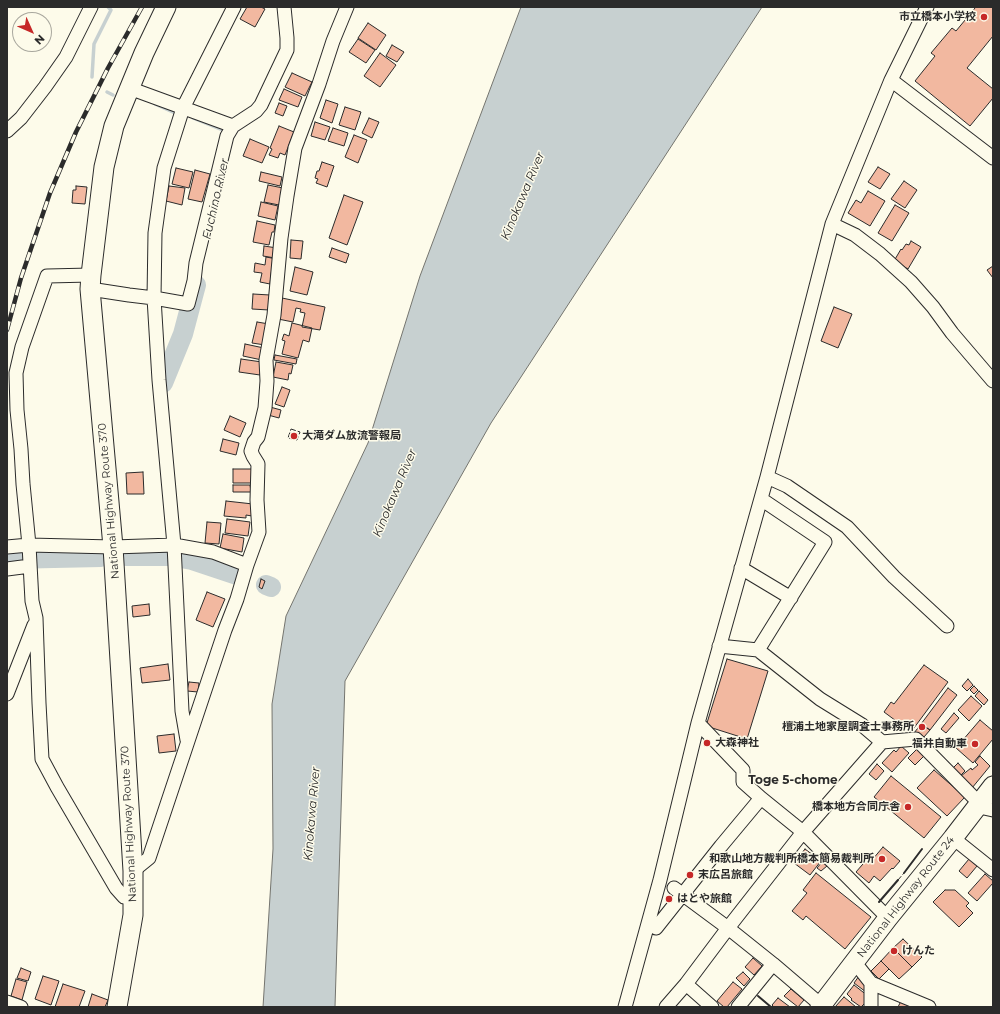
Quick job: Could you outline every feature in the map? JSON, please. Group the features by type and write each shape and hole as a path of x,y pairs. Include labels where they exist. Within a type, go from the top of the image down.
{"highway":[{"name":"National Highway Route 370","path":"117,1007 134,915 133,871 113,547 91,282 104,167 114,126 144,53 166,7"},
{"name":"National Highway Route 24","path":"820,1006 888,918 953,838 986,807 993,786"}],"street":[{"path":"7,131 21,118 66,57 91,7"},
{"path":"188,742 182,711 174,554 159,380 154,298 155,233 164,168 183,108 234,7"},
{"path":"133,895 124,897 116,888 42,760 36,618 32,601 17,410 16,373 22,347 47,276 91,282 129,295 188,304 194,281 196,263 227,136 233,126 256,111 261,105 287,50 284,7"},
{"path":"133,871 149,858 259,532 258,464 251,451 254,442 258,437 265,408 267,381 266,360 274,315 287,196 295,148 333,41 347,7"},
{"path":"625,1007 660,880 698,723 767,477 832,224 891,80 927,7"},
{"path":"891,80 993,158"},
{"path":"129,88 233,126"},
{"path":"832,224 855,235 880,254 911,282 993,381"},
{"path":"767,477 787,486 847,527 894,577 947,626"},
{"path":"758,650 825,542 761,499"},
{"path":"7,547 29,556"},
{"path":"7,569 29,556 113,547 174,554 213,552 247,565"},
{"path":"741,568 791,598"},
{"path":"7,694 36,618"},
{"path":"719,646 758,650 820,699 862,725 882,742 916,740 986,807"},
{"path":"698,723 743,770 743,782 803,832 888,918"},
{"path":"666,1007 686,984 803,832 882,742"},
{"path":"656,928 679,892 721,846 761,798"},
{"path":"953,838 993,870"},
{"path":"679,892 728,928 820,1006"},
{"path":"854,963 871,983 930,1007"},
{"path":"738,1007 772,964"},
{"path":"871,983 871,1007"},
{"path":"686,984 712,1007"},
{"path":"7,1002 21,1007"}],"water":[{"name":"Kinokawa River","path":"521,7 762,7 491,423 345,681 335,1007 263,1007 273,849 272,704 286,616 368,443 420,276"}],"building":[{"path":"247,7 261,7 265,9 255,27 240,19"},
{"path":"975,7 993,7 993,36 967,68 993,89 993,98 970,126 915,81 935,56 931,53 952,28 956,31"},
{"path":"368,23 386,35 376,50 358,38"},
{"path":"358,39 375,50 366,63 349,52"},
{"path":"392,45 404,52 397,62 386,56"},
{"path":"380,53 396,65 380,87 364,76"},
{"path":"292,73 312,82 305,96 285,87"},
{"path":"284,89 302,97 298,107 279,100"},
{"path":"326,100 338,104 332,123 320,118"},
{"path":"279,103 287,106 283,116 275,113"},
{"path":"345,107 361,112 355,130 339,125"},
{"path":"369,118 379,122 372,138 362,133"},
{"path":"315,122 330,127 325,140 311,136"},
{"path":"279,126 294,132 285,155 280,153 278,158 269,155 272,149 270,148"},
{"path":"333,128 348,133 344,146 328,141"},
{"path":"354,135 367,140 358,163 345,157"},
{"path":"250,139 269,147 262,163 243,156"},
{"path":"322,162 334,166 327,187 316,183 318,179 315,178"},
{"path":"878,167 890,174 880,189 868,182"},
{"path":"176,168 193,172 189,188 172,184"},
{"path":"195,170 210,174 202,202 188,199"},
{"path":"261,172 282,177 280,186 259,181"},
{"path":"904,181 917,190 905,208 891,199"},
{"path":"268,185 283,188 279,205 264,202"},
{"path":"76,186 87,187 85,204 72,203 73,190 76,190"},
{"path":"169,186 185,188 182,205 166,201"},
{"path":"868,191 885,201 870,226 848,213 856,200 861,203"},
{"path":"344,195 363,202 347,245 329,238"},
{"path":"261,202 278,206 275,220 258,216"},
{"path":"895,205 909,213 892,241 878,233"},
{"path":"257,221 275,225 269,245 253,242"},
{"path":"291,240 303,241 301,259 290,258"},
{"path":"911,241 921,247 908,269 894,261 901,249 902,250 906,244 909,245"},
{"path":"264,246 277,248 275,258 263,256"},
{"path":"332,248 349,254 346,263 329,257"},
{"path":"266,257 277,259 272,267 270,284 260,282 262,273 254,272 255,263 265,265"},
{"path":"993,266 993,278 987,270"},
{"path":"295,267 313,272 307,295 290,291"},
{"path":"253,294 270,295 269,310 252,309"},
{"path":"282,298 325,307 320,330 302,327 305,313 300,312 301,309 296,308 293,322 278,319"},
{"path":"834,307 852,314 838,348 821,341"},
{"path":"257,322 269,324 265,345 252,343"},
{"path":"292,323 312,328 309,342 303,340 298,358 282,354 285,341 282,340 284,334 289,336"},
{"path":"245,344 264,348 262,360 243,356"},
{"path":"275,355 297,359 296,364 274,360"},
{"path":"241,359 262,362 260,375 239,372"},
{"path":"276,362 293,365 291,374 289,373 288,380 273,377"},
{"path":"282,387 290,390 284,407 275,404"},
{"path":"270,407 281,410 279,418 268,415"},
{"path":"230,416 246,423 240,437 224,430"},
{"path":"223,439 239,443 236,455 220,451"},
{"path":"233,469 252,469 252,483 233,483"},
{"path":"143,472 144,494 127,494 126,473"},
{"path":"233,485 250,485 251,492 233,492"},
{"path":"226,501 253,504 252,516 246,515 246,518 224,516"},
{"path":"227,519 250,522 248,536 225,533"},
{"path":"207,522 221,523 219,544 205,543"},
{"path":"223,534 244,538 242,552 220,548"},
{"path":"261,579 265,581 262,589 259,587"},
{"path":"207,592 225,599 213,627 196,620"},
{"path":"149,604 150,615 133,617 132,606"},
{"path":"727,659 768,671 747,739 706,726"},
{"path":"168,664 170,680 142,683 140,668"},
{"path":"924,665 948,682 911,732 884,712 891,702 894,704"},
{"path":"968,679 973,685 967,691 962,686"},
{"path":"189,682 199,683 198,692 187,691"},
{"path":"974,686 978,690 974,694 970,690"},
{"path":"948,688 957,695 930,730 921,724"},
{"path":"979,691 988,700 984,705 975,696"},
{"path":"971,696 982,706 969,721 958,710"},
{"path":"954,713 959,718 946,733 941,729"},
{"name":"福井自動車","path":"980,720 993,731 993,739 973,763 956,748"},
{"name":"檀浦土地家屋調査士事務所","path":"921,724 930,730 924,737 914,733"},
{"path":"174,734 176,751 159,753 157,736"},
{"path":"901,746 909,753 892,772 882,763 894,750 896,752"},
{"path":"917,749 924,756 915,765 908,758"},
{"path":"980,756 990,766 972,788 961,776 971,768 972,770 978,765 975,762"},
{"path":"958,763 965,771 961,775 953,768"},
{"path":"877,764 884,771 876,780 869,774"},
{"path":"934,770 965,797 947,816 917,788"},
{"name":"橋本地方合同庁舎","path":"891,776 941,817 924,838 874,797"},
{"path":"883,847 900,861 880,881 874,876 869,883 856,872 869,857 872,860"},
{"path":"805,849 821,861 810,875 794,863"},
{"path":"969,859 977,866 967,878 959,871"},
{"path":"822,862 827,866 821,871 817,868"},
{"path":"816,873 871,917 845,949 806,916 803,920 792,911 807,893 803,890"},
{"path":"985,874 993,881 993,883 977,901 968,893"},
{"path":"945,890 955,890 969,903 966,906 973,913 959,927 933,902"},
{"path":"903,939 922,957 912,967 893,948"},
{"path":"893,948 912,967 899,979 881,961"},
{"path":"753,958 762,966 754,975 745,967"},
{"path":"881,961 889,969 879,979 871,971"},
{"path":"21,968 31,972 28,981 17,978"},
{"path":"743,972 750,979 744,986 736,978"},
{"path":"43,976 59,981 51,1005 35,999"},
{"path":"859,976 868,989 866,992 854,983"},
{"path":"16,979 27,982 22,1000 11,996"},
{"path":"733,982 742,989 727,1007 724,1007 717,1001"},
{"path":"63,984 85,991 79,1007 55,1007"},
{"path":"854,985 868,996 866,1002 861,1007 851,1000 852,999 847,994"},
{"path":"791,989 804,1000 798,1007 784,996"},
{"path":"92,994 108,1000 105,1007 88,1007"},
{"path":"844,997 856,1007 835,1007"},
{"path":"778,998 790,1007 774,1007 772,1005"},
{"path":"901,1001 910,1005 909,1007 898,1007"}],"waterway":[{"path":"92,77 94,44 111,10 108,7"},
{"path":"107,92 113,95"},
{"path":"155,104 175,113"},
{"path":"193,118 225,131"},
{"name":"Fuchino River","path":"163,383 183,334 196,285"},
{"path":"126,556 169,556 192,560 237,575"},
{"name":"Fuchino River","path":"7,559 101,557"},
{"path":"266,585 271,587"}],"railway":[{"path":"7,330 21,278 50,193 76,132 108,68 142,7"}],"fence":[{"path":"291,429 300,432 297,440 288,438 291,429"},
{"path":"898,880 904,873"}],"wall":[{"path":"904,873 922,849"},
{"path":"879,902 898,880"},
{"path":"758,996 771,1007"}],"place":[{"name":"市立橋本小学校","path":"984,17"},
{"name":"大滝ダム放流警報局","path":"294,436"},
{"name":"檀浦土地家屋調査士事務所","path":"922,727"},
{"name":"大森神社","path":"707,743"},
{"name":"福井自動車","path":"975,744"},
{"name":"橋本地方合同庁舎","path":"908,807"},
{"name":"和歌山地方裁判所橋本簡易裁判所","path":"882,859"},
{"name":"末広呂旅館","path":"690,875"},
{"name":"はとや旅館","path":"669,899"},
{"name":"けんた","path":"894,951"}],"district":[{"name":"Toge 5-chome","path":"793,780"}]}
